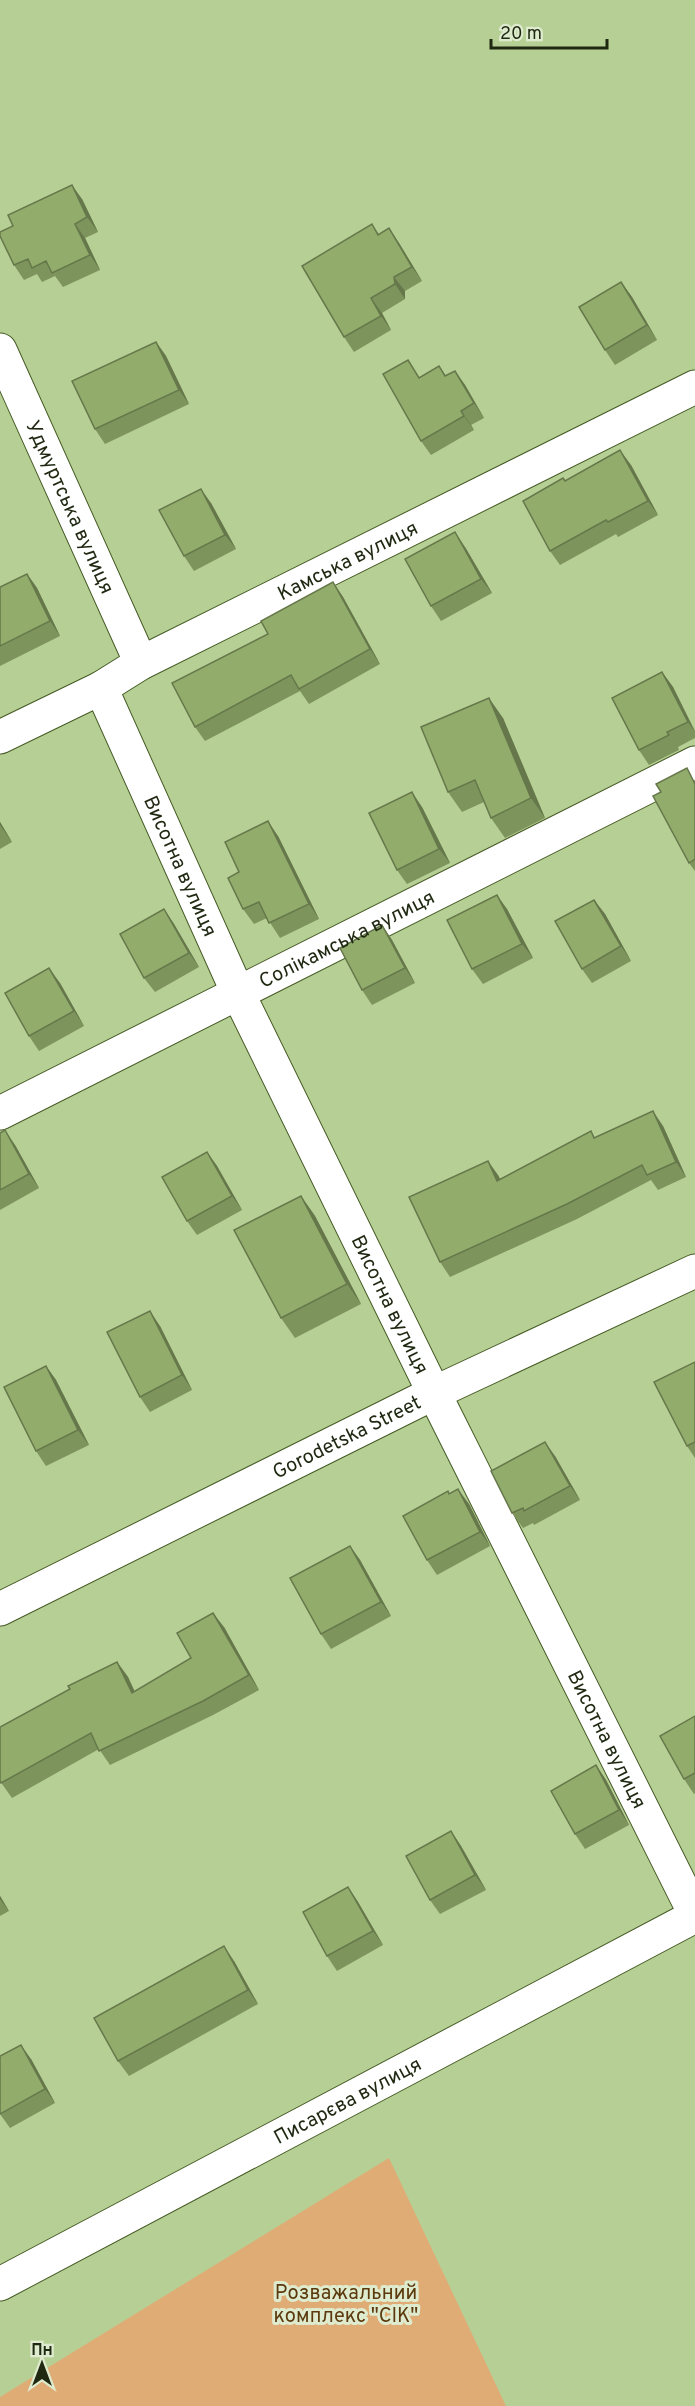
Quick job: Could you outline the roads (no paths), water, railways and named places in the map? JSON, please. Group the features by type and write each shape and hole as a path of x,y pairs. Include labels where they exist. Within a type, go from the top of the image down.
{"street":[{"name":"Удмуртська вулиця","path":"0,351 141,663"},
{"name":"Камська вулиця","path":"0,737 101,688 141,663 695,387"},
{"name":"Висотна вулиця","path":"101,688 238,993 434,1393 695,1915"},
{"name":"Солікамська вулиця","path":"0,1113 695,763"},
{"name":"Gorodetska Street","path":"0,1609 434,1393 695,1271"},
{"name":"Писарєва вулиця","path":"0,2284 695,1915"}],"park label":[{"name":"Розважальний комплекс \"СІК\"","path":"346,2304"}]}
